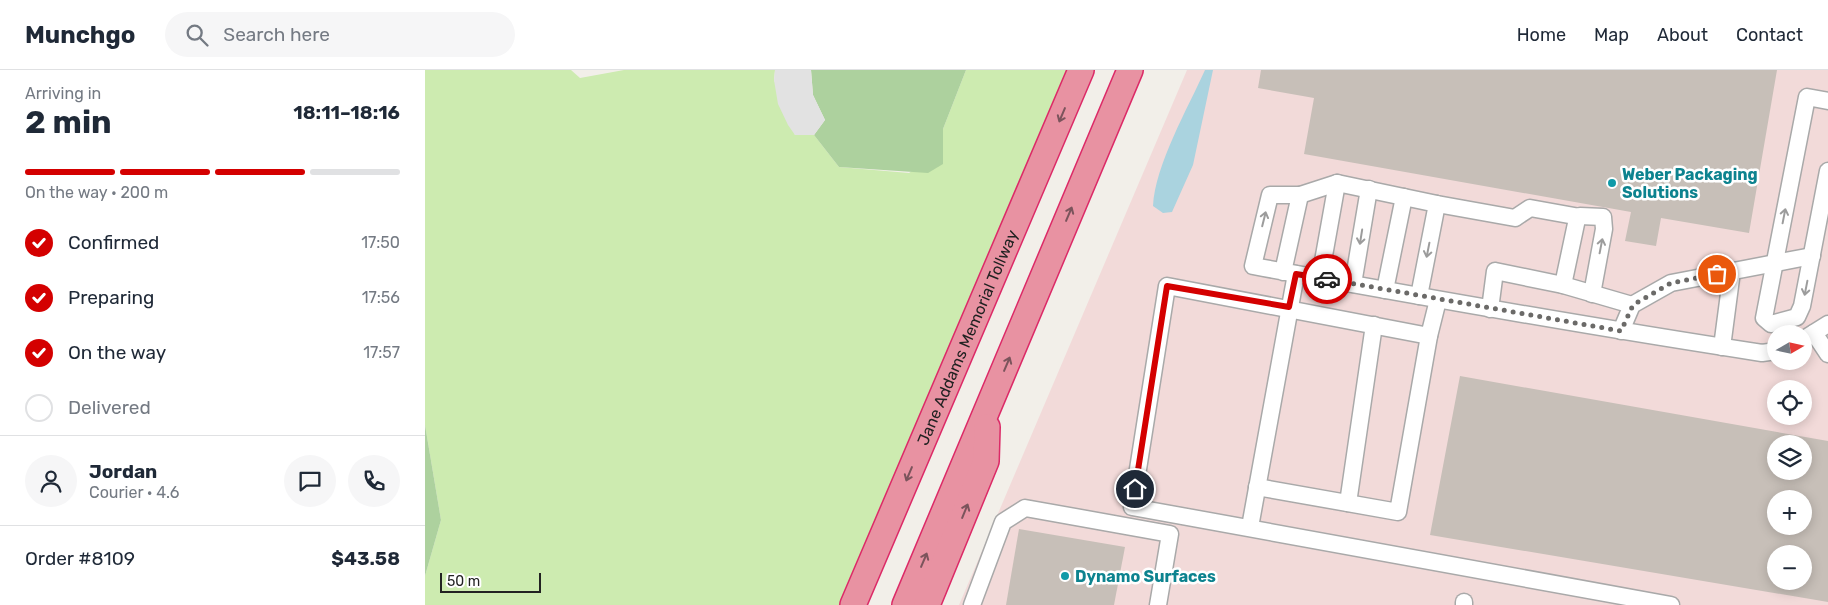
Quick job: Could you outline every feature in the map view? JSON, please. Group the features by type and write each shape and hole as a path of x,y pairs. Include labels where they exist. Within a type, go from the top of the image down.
{"highway":[{"name":"Jane Addams Memorial Tollway","path":"853,605 1081,70"},
{"path":"905,605 1130,70"},
{"path":"927,605 986,461 988,409"}],"lane":[{"path":"1828,101 1807,97 1764,318 1771,324 1797,317 1802,306 1828,171"},
{"path":"1320,278 1337,183"},
{"path":"1592,294 1604,229 1603,217 1579,217 1530,208 1515,218 1337,183 1300,195 1271,194 1253,266 1621,331 1767,352"},
{"path":"1353,284 1369,189"},
{"path":"1249,527 1289,307 1289,273 1300,195"},
{"path":"1385,290 1403,197"},
{"path":"1419,296 1437,204"},
{"path":"1563,285 1574,227 1579,217"},
{"path":"1621,331 1633,305 1671,283 1812,256"},
{"path":"1490,309 1495,271 1563,285 1633,305"},
{"path":"1722,347 1732,271"},
{"path":"1429,336 1289,307 1167,286 1132,507 1671,605"},
{"path":"1257,486 1398,512 1429,336 1438,300"},
{"path":"1348,503 1374,325"},
{"path":"1815,332 1828,354"},
{"path":"971,605 1003,522 1025,508 1170,534 1158,605"}],"shaded area":[{"path":"775,70 811,70 813,95 825,120 814,135 795,135 788,125 778,104 774,80"},
{"path":"1187,70 1828,70 1828,605 959,605"}],"green space":[{"path":"425,70 571,70 580,78 624,70 775,70 774,80 795,135 814,135 839,167 909,173 943,149 943,129 966,70 1078,70 851,605 425,605 425,576 441,520 425,425"},
{"path":"811,70 966,70 943,129 943,164 928,173 839,167 814,135 825,120 813,95"},
{"path":"425,425 441,520 425,576"}],"water":[{"path":"1205,70 1213,70 1193,165 1172,212 1163,213 1153,206 1155,190 1173,137"}],"building":[{"name":"Weber Packaging Solutions","path":"1261,70 1777,70 1749,233 1661,218 1656,246 1625,241 1631,212 1304,154 1314,98 1258,88"},
{"path":"1460,376 1794,435 1767,435 1767,480 1812,480 1812,438 1828,441 1828,602 1430,535"},
{"name":"Dynamo Surfaces","path":"1019,529 1125,547 1114,605 1006,605"}],"way so far":[{"path":"1327,279 1584,326 1621,331 1633,305 1671,283 1717,274"}],"place":[{"name":"Weber Packaging Solutions","path":"1612,183"},
{"name":"Dynamo Surfaces","path":"1065,576"}],"route":[{"path":"1135,489 1167,286 1289,307 1296,274 1327,279"}]}
